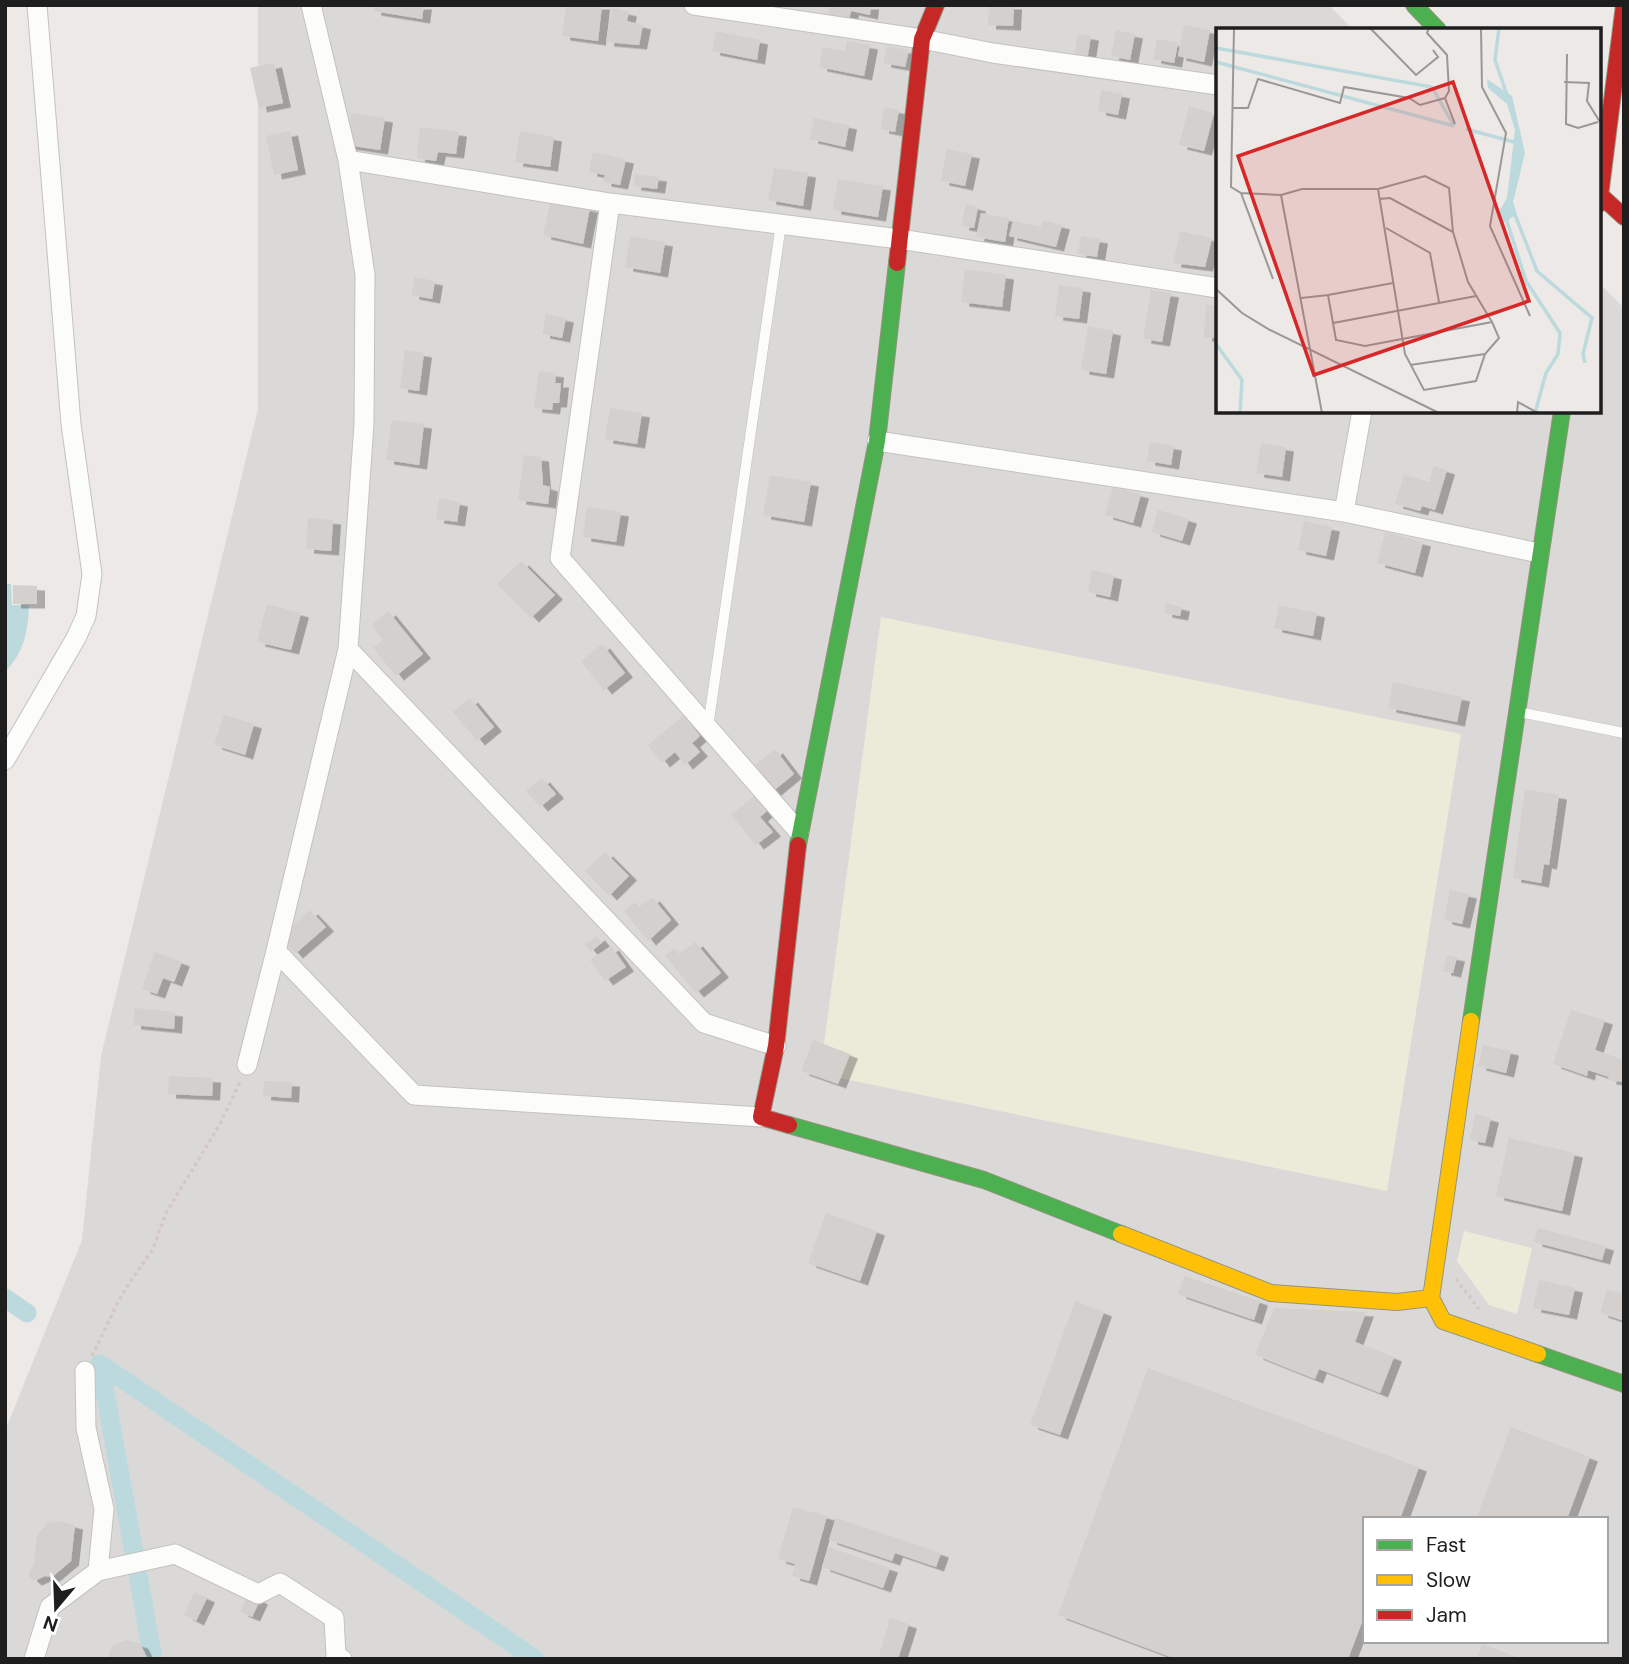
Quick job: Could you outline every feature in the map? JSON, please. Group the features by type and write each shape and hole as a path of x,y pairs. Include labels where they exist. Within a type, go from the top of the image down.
{"street":[{"path":"5,760 76,638 86,616 92,574 71,424 37,5"},
{"path":"247,1065 348,649 364,424 365,275 348,160 311,5"},
{"path":"694,5 922,40 993,54 1216,85"},
{"path":"761,1117 776,1046 799,832 877,441 922,40 936,5"},
{"path":"1413,5 1436,28"},
{"path":"1601,190 1624,5"},
{"path":"348,160 610,203 899,239 1216,288"},
{"path":"1601,199 1624,217"},
{"path":"610,203 560,558 799,832"},
{"path":"1344,512 1362,413"},
{"path":"1562,413 1515,711 1431,1298 1443,1321 1624,1384"},
{"path":"877,441 1344,512 1539,553"},
{"path":"348,649 704,1023 776,1046"},
{"path":"276,951 414,1095 761,1117 984,1180 1271,1293 1397,1302 1431,1298"},
{"path":"85,1371 86,1428 104,1509 98,1571"},
{"path":"34,1659 51,1607 98,1571 175,1554 258,1594 280,1583 334,1618 337,1656 342,1659"}],"lane":[{"path":"708,728 781,224"},
{"path":"1515,711 1624,733"}],"path":[{"path":"85,1371 122,1294 153,1249 166,1213 220,1124 247,1065"}],"shaded area":[{"path":"258,5 1329,5 1351,28 1216,28 1216,413 1601,413 1601,285 1624,308 1624,1659 5,1659 5,1431 82,1240 101,1056 258,409"}],"green space":[{"path":"881,617 1461,734 1387,1191 820,1074"},
{"path":"1464,1231 1532,1248 1517,1314 1489,1305 1457,1261"}],"water":[{"path":"5,584 11,584 12,605 29,605 24,641 17,657 5,672"}],"building":[{"path":"374,5 424,5 422,19 373,11"},
{"path":"566,5 602,5 598,41 562,36"},
{"path":"830,5 871,5 870,15 851,11 849,20 827,17"},
{"path":"989,5 1014,5 1013,26 988,25"},
{"path":"612,8 629,12 627,21 643,25 639,45 606,42"},
{"path":"1184,25 1210,30 1204,62 1178,56"},
{"path":"1116,30 1135,34 1130,60 1111,56"},
{"path":"716,31 760,40 757,60 712,51"},
{"path":"1078,34 1091,36 1087,61 1073,58"},
{"path":"1157,39 1178,43 1174,63 1153,59"},
{"path":"847,41 870,45 864,76 819,67 823,47 845,51"},
{"path":"887,46 909,50 905,67 883,63"},
{"path":"274,63 283,103 259,108 250,68"},
{"path":"1101,90 1122,94 1118,115 1098,111"},
{"path":"1189,106 1214,113 1204,151 1179,145"},
{"path":"884,107 899,110 895,132 881,129"},
{"path":"351,113 385,118 380,150 346,145"},
{"path":"814,118 849,125 845,147 810,139"},
{"path":"420,127 459,132 456,154 438,152 436,161 417,158"},
{"path":"290,131 298,170 274,175 266,136"},
{"path":"520,131 554,137 550,167 515,162"},
{"path":"947,149 972,154 965,186 941,181"},
{"path":"593,152 626,159 620,185 603,182 605,175 589,172"},
{"path":"774,168 808,173 803,206 768,200"},
{"path":"635,174 659,177 657,189 633,186"},
{"path":"838,179 883,186 878,217 833,210"},
{"path":"551,200 590,208 583,244 543,235"},
{"path":"966,204 978,207 974,228 961,226"},
{"path":"981,213 1009,218 1005,242 976,237"},
{"path":"1042,220 1062,225 1056,247 1009,236 1013,221 1041,227"},
{"path":"1180,231 1212,238 1205,267 1173,263"},
{"path":"630,236 665,242 660,273 625,267"},
{"path":"1081,236 1100,239 1097,257 1078,254"},
{"path":"965,269 1006,275 1002,307 961,302"},
{"path":"415,277 435,281 432,299 411,295"},
{"path":"1059,285 1083,288 1079,319 1055,316"},
{"path":"1151,290 1171,293 1162,342 1143,339"},
{"path":"1206,305 1216,306 1216,338 1204,337"},
{"path":"546,314 566,318 562,338 542,334"},
{"path":"1088,326 1113,331 1106,374 1081,370"},
{"path":"405,350 424,353 419,391 400,388"},
{"path":"539,371 556,373 555,383 561,383 559,403 553,403 552,410 534,408"},
{"path":"610,408 642,413 637,444 605,439"},
{"path":"392,420 424,424 419,465 386,460"},
{"path":"1150,442 1174,446 1171,465 1147,461"},
{"path":"1261,443 1286,447 1282,477 1256,473"},
{"path":"524,455 541,457 543,485 550,487 548,504 518,500"},
{"path":"1434,466 1447,470 1435,510 1422,506 1420,511 1395,504 1404,475 1429,482"},
{"path":"770,475 811,482 804,522 763,515"},
{"path":"1113,487 1141,494 1133,523 1105,515"},
{"path":"439,498 460,502 457,522 436,519"},
{"path":"587,507 621,512 616,542 583,537"},
{"path":"1158,510 1189,519 1182,541 1152,532"},
{"path":"308,518 333,520 331,551 306,549"},
{"path":"1304,521 1332,527 1326,556 1298,550"},
{"path":"1385,532 1423,542 1415,573 1377,563"},
{"path":"521,561 555,595 531,618 497,584"},
{"path":"1092,570 1114,575 1110,597 1088,592"},
{"path":"13,585 37,586 37,604 13,604"},
{"path":"1166,603 1182,607 1180,616 1164,613"},
{"path":"267,604 301,613 291,650 257,642"},
{"path":"1279,605 1317,613 1313,636 1274,628"},
{"path":"388,611 423,654 396,676 373,648 383,640 371,625"},
{"path":"602,644 625,673 604,690 581,661"},
{"path":"1393,682 1462,697 1457,722 1388,708"},
{"path":"470,698 494,727 477,741 453,712"},
{"path":"224,715 254,724 245,755 214,745"},
{"path":"684,715 700,736 692,743 700,752 685,765 675,752 662,763 648,745"},
{"path":"775,749 794,774 771,793 751,768"},
{"path":"542,778 556,794 540,807 526,791"},
{"path":"1525,789 1559,795 1549,865 1544,864 1541,883 1513,878"},
{"path":"758,793 770,808 760,817 773,832 756,845 731,815"},
{"path":"605,852 629,876 609,896 585,871"},
{"path":"1450,890 1469,894 1462,924 1444,920"},
{"path":"652,897 671,920 648,941 624,911 635,902 639,907"},
{"path":"310,910 326,927 295,954 280,937"},
{"path":"597,936 602,942 591,952 585,945"},
{"path":"695,942 721,973 696,993 665,956 674,948 679,954"},
{"path":"611,946 626,967 605,981 590,960"},
{"path":"155,952 182,962 174,982 163,978 157,994 142,989"},
{"path":"1447,955 1457,957 1453,973 1443,971"},
{"path":"135,1008 175,1012 174,1029 133,1025"},
{"path":"1571,1010 1605,1020 1595,1050 1624,1060 1624,1082 1608,1080 1609,1077 1588,1070 1587,1076 1553,1064"},
{"path":"813,1040 850,1054 838,1084 801,1071"},
{"path":"1483,1045 1511,1051 1506,1073 1478,1066"},
{"path":"169,1076 213,1078 212,1096 168,1094"},
{"path":"264,1081 292,1082 291,1098 263,1096"},
{"path":"1475,1114 1491,1118 1485,1143 1470,1140"},
{"path":"1509,1138 1575,1153 1562,1211 1496,1196"},
{"path":"826,1213 877,1231 860,1281 808,1263"},
{"path":"1538,1228 1606,1246 1602,1260 1534,1242"},
{"path":"1184,1276 1260,1301 1254,1320 1178,1294"},
{"path":"1539,1280 1575,1288 1569,1315 1533,1308"},
{"path":"1607,1289 1624,1294 1624,1321 1600,1313"},
{"path":"1075,1301 1104,1312 1060,1435 1030,1425"},
{"path":"1274,1308 1366,1312 1355,1342 1394,1357 1380,1393 1319,1369 1315,1379 1255,1355"},
{"path":"1148,1368 1419,1467 1401,1517 1363,1517 1363,1619 1348,1659 1176,1659 1058,1615"},
{"path":"1511,1427 1590,1457 1568,1517 1477,1517"},
{"path":"793,1507 827,1516 809,1581 792,1576 795,1564 778,1559"},
{"path":"836,1518 941,1553 936,1567 895,1553 892,1561 829,1540"},
{"path":"59,1521 75,1525 71,1561 52,1577 45,1576 34,1581 29,1577 29,1572 34,1564 37,1535 48,1523"},
{"path":"829,1547 890,1568 883,1588 822,1567"},
{"path":"194,1592 207,1598 196,1621 184,1615"},
{"path":"248,1594 260,1600 252,1617 240,1612"},
{"path":"890,1618 909,1624 898,1659 878,1659"},
{"path":"126,1640 140,1644 148,1659 107,1659 112,1646"},
{"path":"1482,1644 1520,1658 1520,1659 1477,1659"}],"waterway":[{"path":"5,1298 27,1313"},
{"path":"100,1364 535,1659"},
{"path":"100,1364 153,1659"}],"traffic: fast":[{"path":"1414,5 1436,28"},
{"path":"798,845 877,441 897,263"},
{"path":"1471,1021 1562,413"},
{"path":"789,1125 984,1180 1121,1234"},
{"path":"1538,1354 1624,1384"}],"traffic: slow":[{"path":"1471,1021 1431,1298 1443,1321 1538,1354"},
{"path":"1121,1234 1271,1293 1397,1302 1431,1298"}],"traffic: jam":[{"path":"897,263 922,39 936,5"},
{"path":"1601,188 1624,5"},
{"path":"1601,196 1624,217"},
{"path":"789,1125 761,1117 776,1046 798,845"}]}
